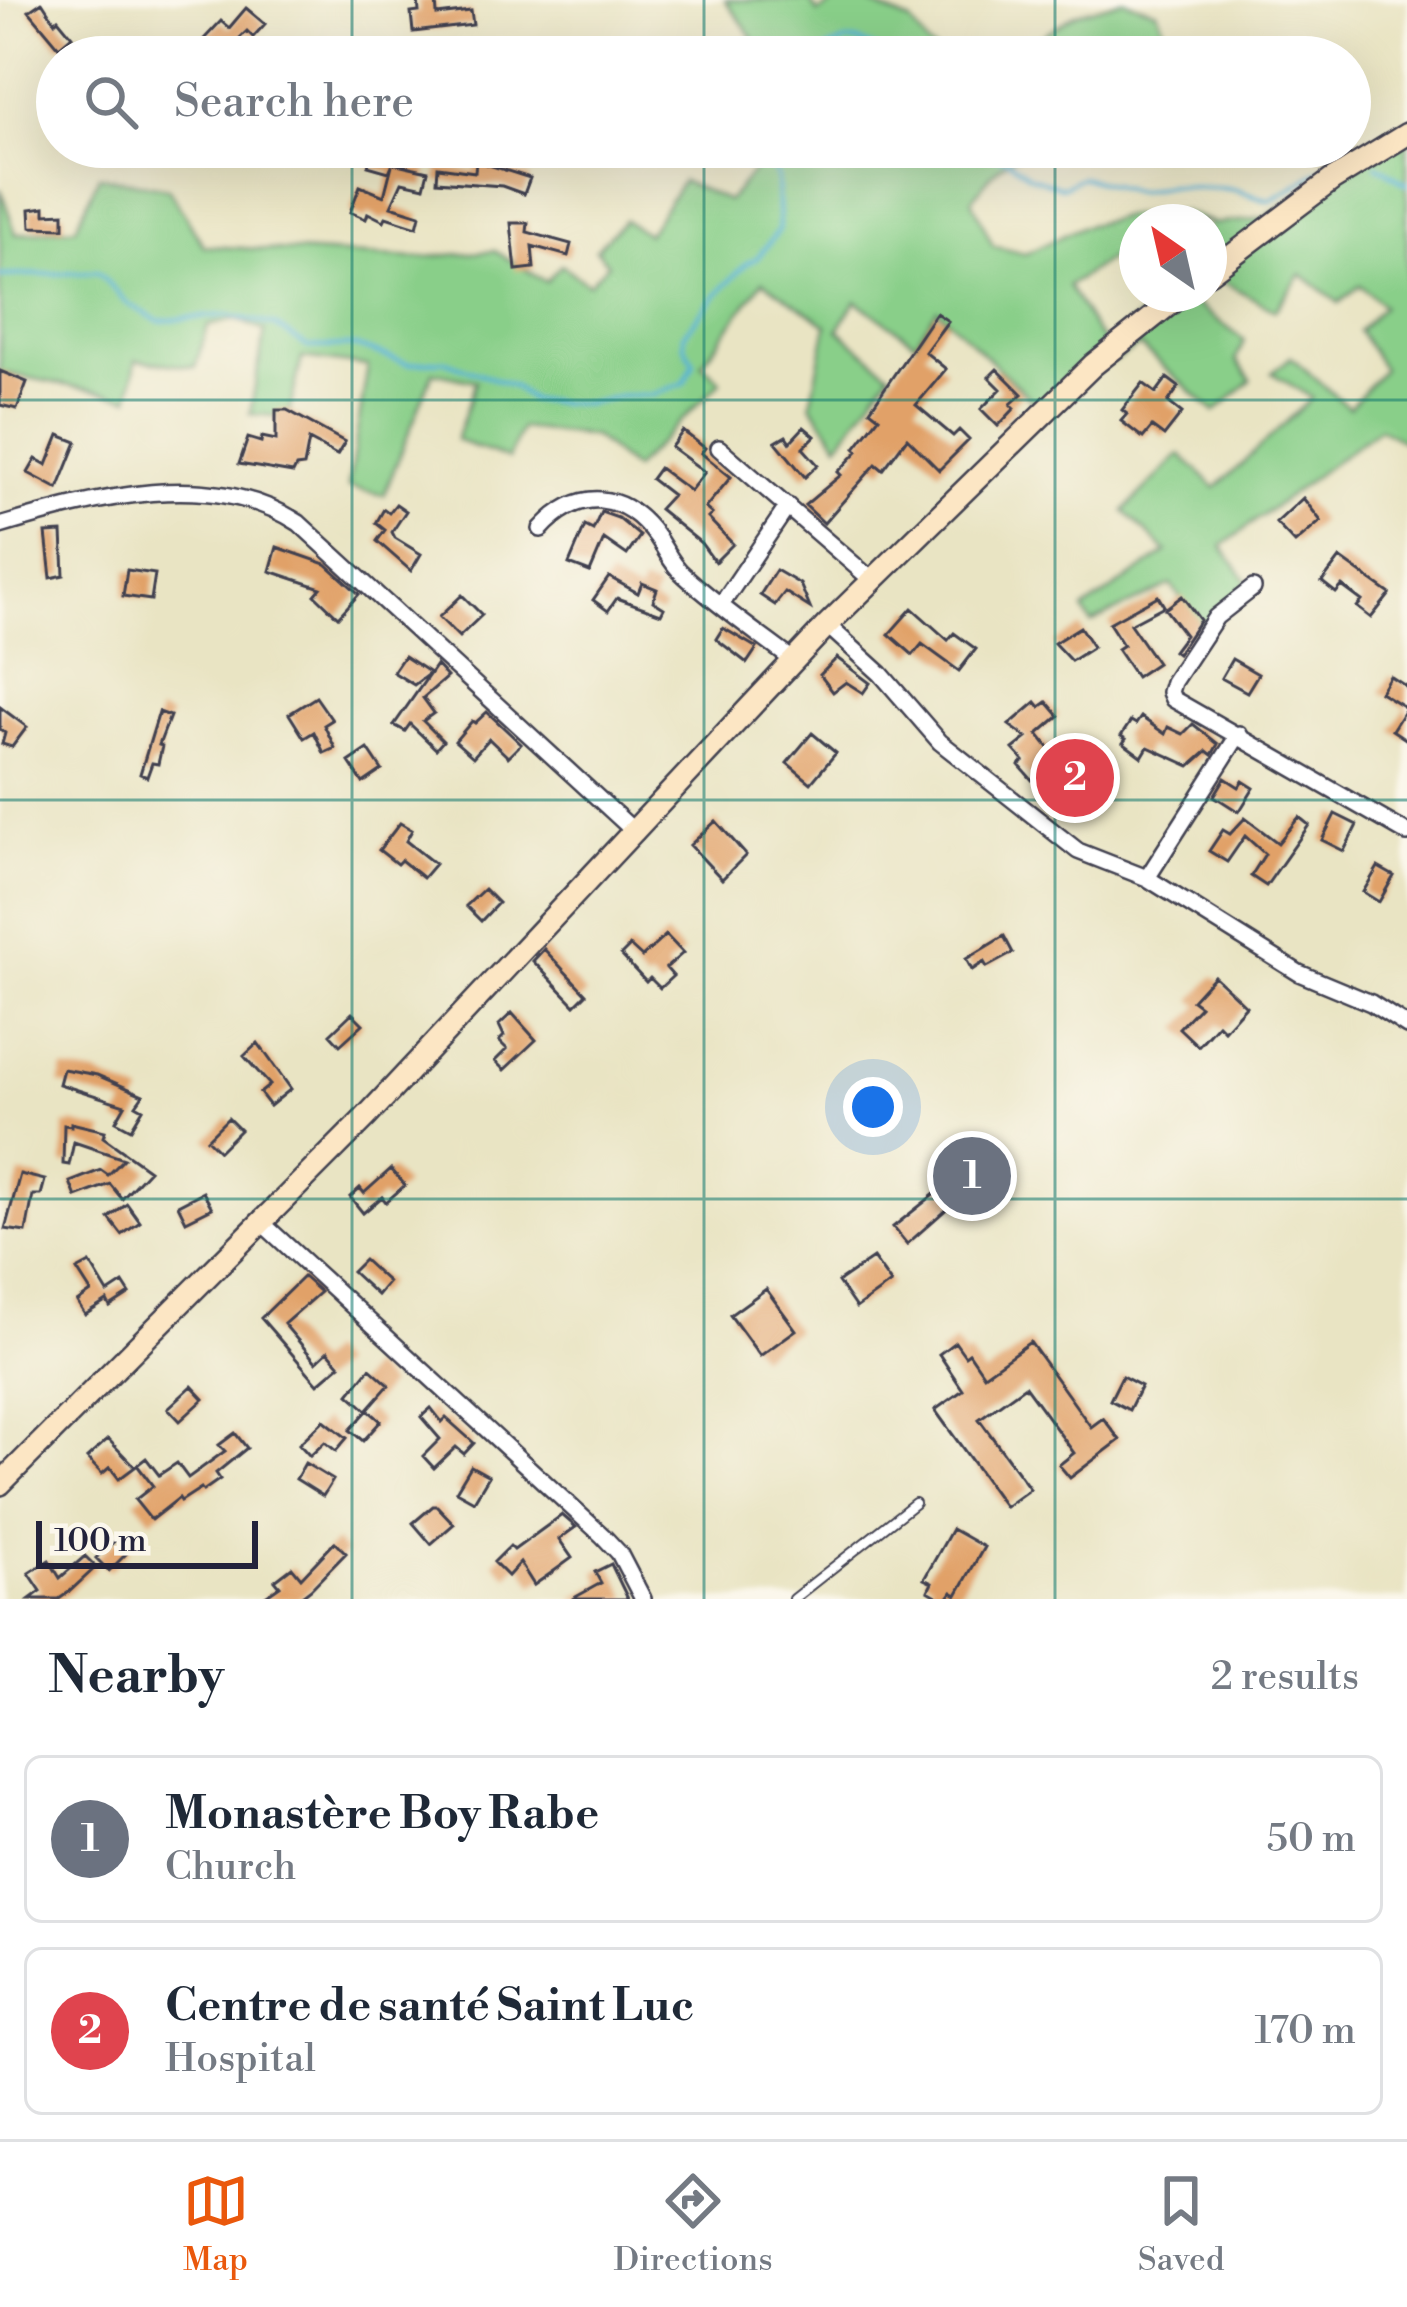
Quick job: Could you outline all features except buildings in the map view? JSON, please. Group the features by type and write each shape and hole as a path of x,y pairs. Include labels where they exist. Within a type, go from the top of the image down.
{"main road":[{"path":"1371,156 1407,134"},
{"path":"1227,260 1352,168"},
{"path":"0,1484 366,1118 827,625 1093,365 1159,312"}],"street":[{"path":"718,448 873,581"},
{"path":"0,526 56,509 208,490 275,508 299,523 636,833"},
{"path":"541,529 572,502 621,505 646,523 676,568 794,661"},
{"path":"721,605 788,506"},
{"path":"1253,588 1216,617 1170,692 1173,699 1407,833"},
{"path":"827,625 881,674 940,742 1078,851 1148,878 1299,973 1371,1003 1407,1026"},
{"path":"1148,878 1240,734"},
{"path":"261,1222 603,1536 619,1553 643,1599"}],"lane":[{"path":"793,1599 915,1503"}],"green space":[{"path":"725,0 809,0 818,13 840,0 860,0 911,22 921,36 752,36"},
{"path":"1123,0 1157,11 1167,36 1042,36 1075,14"},
{"path":"1407,123 1407,443 1379,428 1222,546 1249,584 1204,629 1171,585 1091,623 1083,610 1167,552 1124,511 1180,454 1216,488 1312,398 1272,373 1291,357 1349,408 1383,369 1359,331 1383,306 1360,285 1339,303 1301,274 1275,310 1227,284 1227,223 1264,218 1339,168 1371,168 1371,147"},
{"path":"756,168 998,168 972,200 993,246 1025,254 1081,227 1119,218 1119,253 1068,286 1106,342 1146,312 1206,312 1244,340 1236,360 1251,380 1215,412 1140,346 1037,405 937,309 915,342 856,301 838,330 890,373 839,444 811,404 827,325 763,281 702,364 721,381 633,469 593,436 521,428 508,459 456,440 476,381 433,372 384,495 348,487 368,366 302,358 288,417 250,414 265,331 236,319 208,326 195,367 136,360 130,398 0,372 0,188 16,234 76,227 99,176 168,188 204,246 414,258 495,251 546,282 561,265 588,284 608,264 596,249 624,220 647,234 682,181 728,201"}],"waterway":[{"path":"1377,165 1407,184"},
{"path":"0,276 97,272 128,304 159,321 227,315 274,325 308,347 355,346 409,364 443,360 513,386 531,400 586,404 652,395 684,383 694,363 684,334 779,230 777,176 772,168"},
{"path":"1018,168 1062,187 1082,177 1136,192 1168,186 1232,189 1270,201 1328,170"}],"place":[{"name":"Centre de santé Saint Luc","path":"1075,778"},
{"name":"Monastère Boy Rabe","path":"972,1176"}]}
